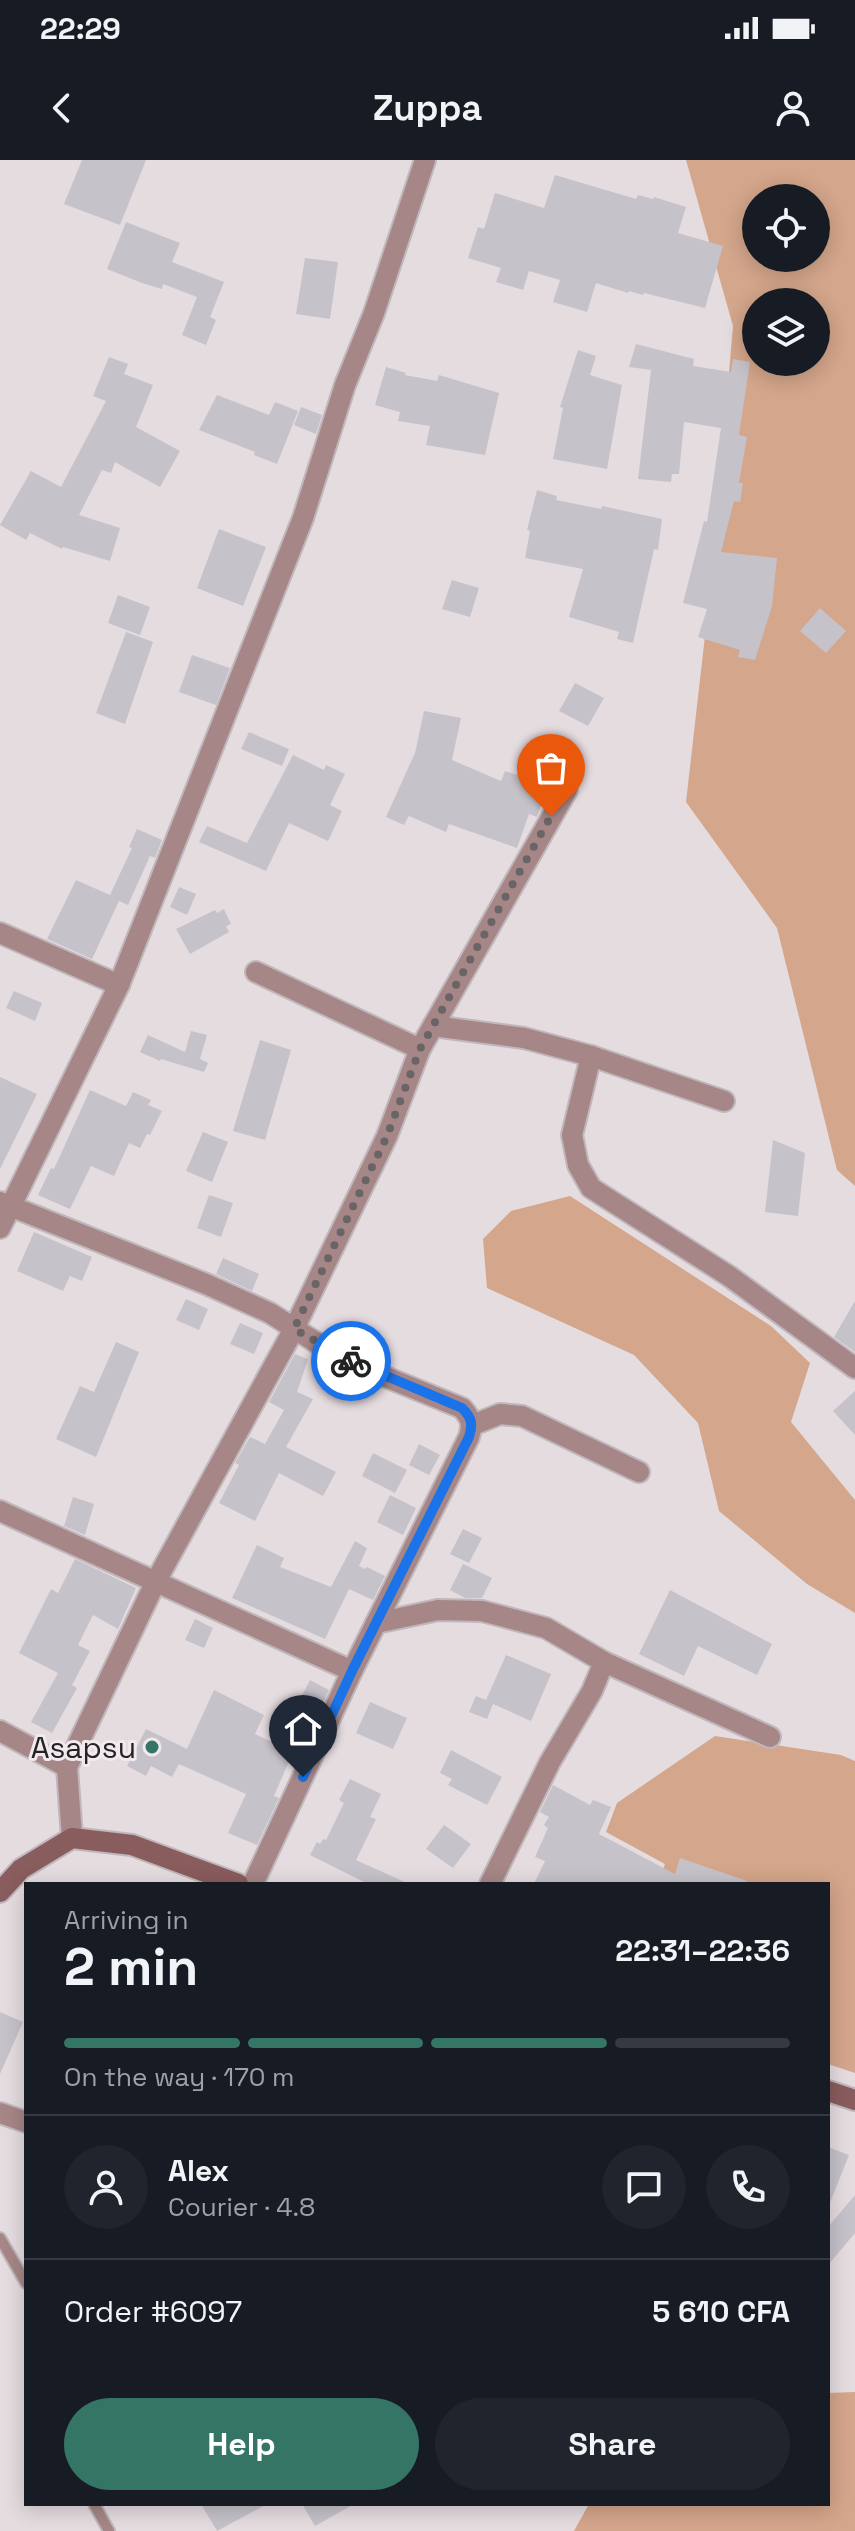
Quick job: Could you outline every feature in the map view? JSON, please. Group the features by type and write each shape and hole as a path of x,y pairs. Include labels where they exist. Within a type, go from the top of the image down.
{"main road":[{"path":"0,1892 21,1869 72,1838 132,1845 233,1882"},
{"path":"830,2092 855,2100"}],"street":[{"path":"0,1228 5,1205 119,985 303,518 345,385 374,313 425,160"},
{"path":"72,1838 67,1767 156,1581 294,1329 387,1136 420,1049 567,790"},
{"path":"0,933 119,985"},
{"path":"256,972 420,1049"},
{"path":"433,1026 524,1038 591,1056 724,1101"},
{"path":"591,1056 572,1135 578,1165 591,1188 729,1276 855,1368"},
{"path":"5,1205 206,1284 270,1313 366,1369 462,1408 473,1425 352,1671 254,1882"},
{"path":"473,1425 500,1414 522,1416 639,1472"},
{"path":"0,1511 352,1671"},
{"path":"376,1623 438,1610 482,1611 546,1628 604,1662 770,1737"},
{"path":"491,1882 550,1762 592,1691 604,1662"},
{"path":"0,1731 67,1767"},
{"path":"0,2113 24,2121"}],"lane":[{"path":"0,2238 24,2280"},
{"path":"95,2506 109,2531"}],"shaded area":[{"path":"686,160 855,160 855,1186 837,1170 777,928 686,802 709,601 733,326"},
{"path":"570,1196 771,1326 810,1363 791,1422 855,1500 855,1613 807,1584 719,1511 698,1423 634,1355 487,1288 483,1239 511,1211"},
{"path":"715,1736 841,1755 855,1761 855,2073 830,2065 830,1882 658,1882 665,1864 606,1832 617,1803"},
{"path":"855,2392 855,2531 574,2531 588,2506 830,2506 830,2393"}],"building":[{"path":"82,160 146,160 120,225 64,204"},
{"path":"555,175 636,199 638,195 654,197 686,207 678,233 723,246 705,308 644,293 628,293 596,283 587,312 553,302 560,280 529,271 523,290 496,282 501,268 468,258 478,227 484,229 495,193 544,208"},
{"path":"126,222 180,243 172,262 224,282 210,317 216,320 206,345 182,335 197,297 163,284 162,289 142,283 107,269"},
{"path":"305,258 338,262 330,319 296,314"},
{"path":"636,344 694,359 693,366 731,372 733,359 742,361 742,376 748,376 739,435 747,437 739,483 743,483 740,502 734,501 721,552 777,558 772,606 755,660 738,657 740,650 698,637 707,609 683,603 704,521 707,522 721,428 684,422 679,474 672,474 671,482 638,479 651,370 629,367"},
{"path":"578,350 596,356 590,375 622,385 607,469 553,459 563,408 560,407"},
{"path":"109,357 128,364 124,374 153,385 136,427 180,451 160,487 115,462 111,473 102,470 79,515 120,528 110,561 62,549 30,533 26,540 0,525 31,471 61,487 106,401 93,396"},
{"path":"386,367 405,375 437,381 439,375 499,393 485,455 426,445 430,426 398,421 400,412 375,405"},
{"path":"217,395 269,415 275,402 298,411 277,464 199,430"},
{"path":"301,407 322,415 316,434 294,425"},
{"path":"537,490 557,496 556,500 662,519 658,550 654,549 633,643 617,639 619,632 569,617 583,569 525,558 530,531 527,530"},
{"path":"219,529 266,547 243,606 197,588"},
{"path":"452,580 479,588 470,617 442,609"},
{"path":"118,595 150,607 140,635 108,623"},
{"path":"820,608 846,631 826,653 800,631"},
{"path":"126,632 153,642 125,724 96,713"},
{"path":"192,655 230,668 216,705 179,692"},
{"path":"575,683 604,698 588,726 559,711"},
{"path":"424,711 461,718 452,760 501,781 505,771 548,785 537,817 529,814 517,848 449,824 446,832 409,816 404,825 386,817 415,753"},
{"path":"249,732 289,749 282,766 241,749"},
{"path":"293,755 324,770 326,765 345,774 330,805 342,811 328,841 289,823 266,871 199,842 207,826 247,843"},
{"path":"137,829 162,840 155,858 150,856 128,905 119,901 92,959 47,939 76,880 110,895 132,848 129,847"},
{"path":"179,887 196,894 187,915 170,907"},
{"path":"224,909 231,924 226,926 229,932 190,954 176,929 215,910 217,913"},
{"path":"14,991 42,1003 35,1021 6,1008"},
{"path":"191,1031 207,1035 200,1059 208,1063 204,1072 160,1061 140,1052 148,1035 185,1052"},
{"path":"260,1040 291,1050 265,1140 233,1131"},
{"path":"0,1077 37,1094 0,1169"},
{"path":"90,1090 126,1106 133,1092 151,1100 148,1105 162,1111 140,1148 129,1143 114,1176 91,1166 70,1209 38,1195 51,1168 54,1169"},
{"path":"203,1132 228,1142 212,1182 186,1171"},
{"path":"773,1140 805,1153 798,1216 765,1212"},
{"path":"209,1195 233,1203 221,1237 197,1228"},
{"path":"34,1232 92,1257 82,1281 70,1276 63,1291 17,1271"},
{"path":"223,1258 259,1274 252,1291 216,1274"},
{"path":"186,1299 208,1309 199,1330 176,1320"},
{"path":"855,1301 855,1352 834,1337"},
{"path":"240,1323 263,1333 254,1354 230,1344"},
{"path":"116,1342 139,1352 96,1457 56,1439 80,1386 94,1392"},
{"path":"295,1354 308,1359 297,1392 313,1399 286,1447 336,1472 323,1496 279,1473 255,1521 219,1503 239,1465 235,1463 250,1437 265,1444 284,1410 269,1402"},
{"path":"855,1391 855,1435 833,1411"},
{"path":"419,1444 440,1455 429,1475 409,1465"},
{"path":"373,1453 407,1470 395,1493 362,1476"},
{"path":"390,1495 416,1508 403,1535 377,1522"},
{"path":"73,1497 94,1504 85,1535 64,1526"},
{"path":"463,1529 482,1538 469,1563 450,1554"},
{"path":"355,1541 367,1548 359,1566 385,1576 373,1600 349,1589 325,1639 232,1598 257,1545 284,1558 280,1567 331,1587"},
{"path":"75,1559 136,1588 118,1629 93,1615 78,1645 90,1651 72,1685 77,1688 52,1733 31,1722 58,1673 19,1653 51,1589 58,1593"},
{"path":"463,1564 492,1578 482,1598 465,1598 450,1590"},
{"path":"670,1590 772,1644 757,1675 698,1646 684,1676 639,1654"},
{"path":"195,1619 213,1628 204,1648 185,1640"},
{"path":"506,1655 551,1674 531,1721 493,1704 487,1719 469,1712 476,1696 486,1700"},
{"path":"310,1680 329,1690 314,1722 294,1711"},
{"path":"214,1690 264,1715 255,1734 293,1752 274,1796 279,1798 257,1845 228,1833 246,1794 179,1764 172,1777 151,1766 146,1776 127,1766 146,1729 187,1749"},
{"path":"370,1702 407,1718 393,1749 356,1733"},
{"path":"451,1750 502,1777 487,1805 448,1785 452,1779 440,1773"},
{"path":"350,1779 381,1794 370,1817 376,1819 356,1860 405,1882 364,1882 310,1855 317,1842 320,1844 323,1839 326,1840 344,1803 339,1800"},
{"path":"553,1785 590,1805 593,1800 611,1807 599,1834 675,1874 680,1858 747,1882 535,1882 545,1861 535,1857 548,1828 544,1825 549,1817 540,1812"},
{"path":"444,1825 471,1844 453,1868 426,1849"},
{"path":"0,2012 23,2022 0,2074"},
{"path":"830,2148 849,2155 830,2202"},
{"path":"855,2195 855,2233 830,2263 830,2225"},
{"path":"202,2506 263,2506 217,2531"},
{"path":"303,2506 350,2506 315,2526"}],"way so far":[{"path":"351,1361 294,1329 387,1136 420,1049 551,816"}],"place":[{"name":"Asapsu","path":"152,1747"}],"route":[{"path":"303,1777 473,1425 462,1408 351,1361"}]}
